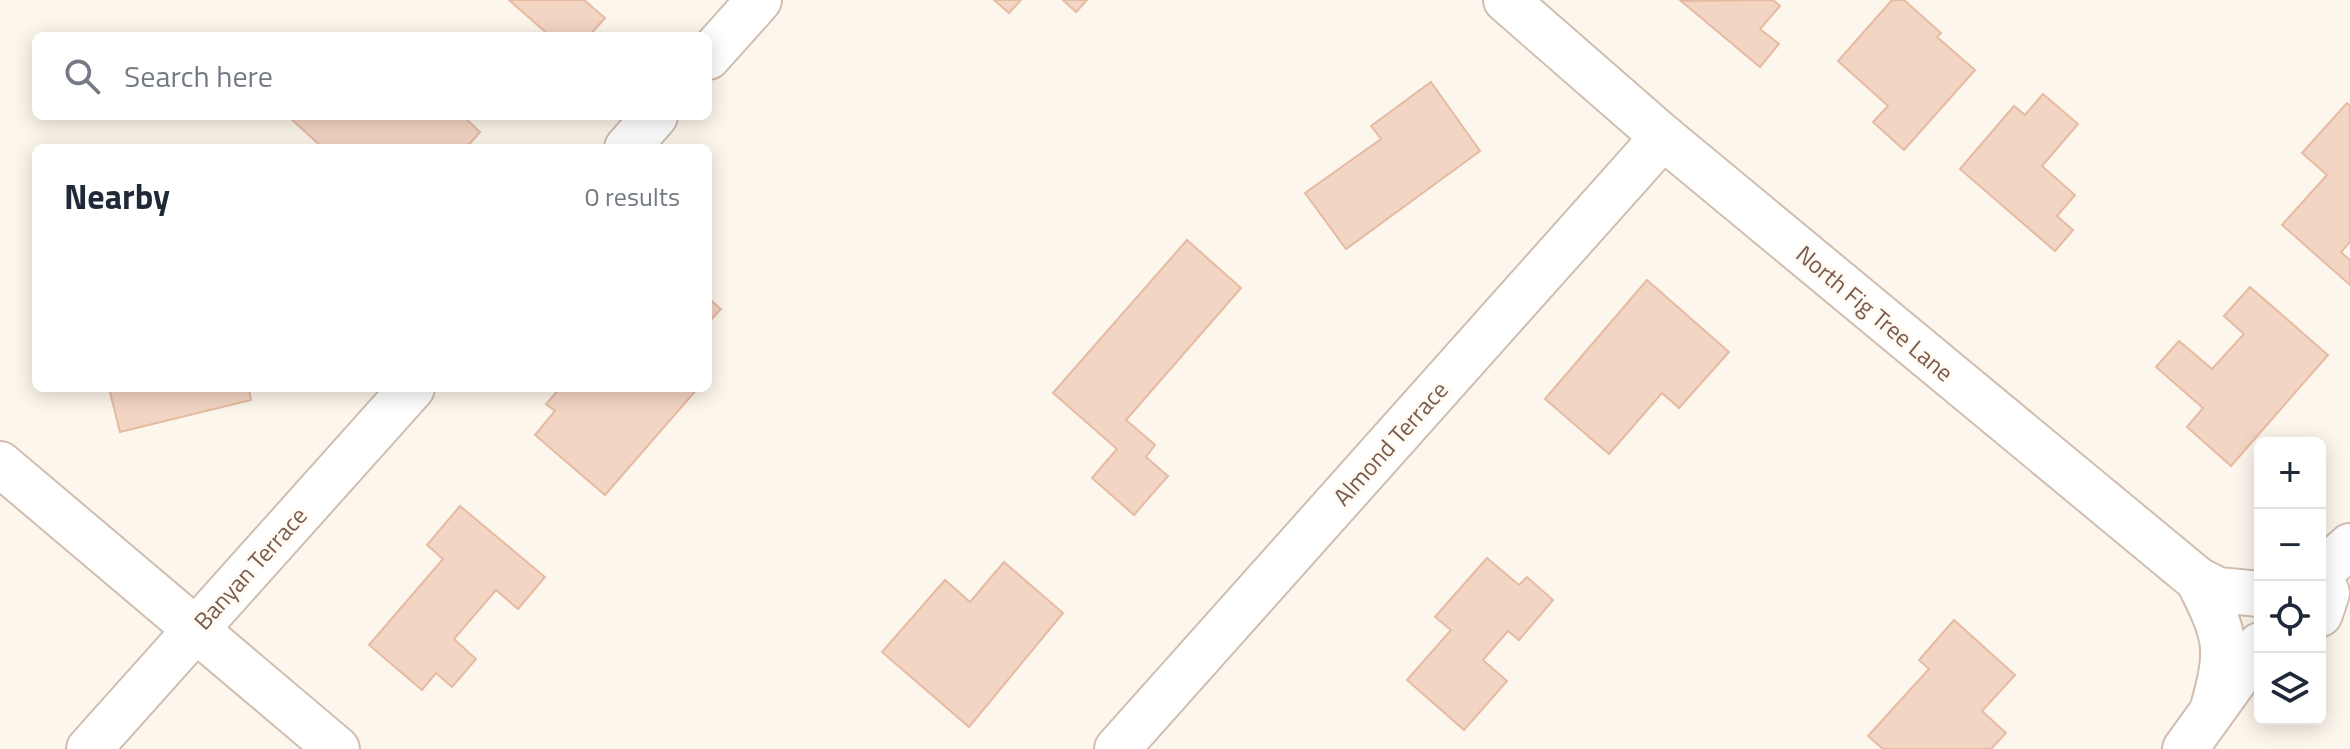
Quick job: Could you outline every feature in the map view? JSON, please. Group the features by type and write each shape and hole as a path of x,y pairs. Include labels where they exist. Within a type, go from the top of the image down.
{"street":[{"path":"712,53 759,0"},
{"name":"North Fig Tree Lane","path":"1506,0 1663,137 2198,580 2218,590 2254,593"},
{"path":"630,144 652,120"},
{"name":"Almond Terrace","path":"1117,749 1663,137"},
{"name":"Banyan Terrace","path":"89,749 408,392"},
{"path":"0,464 337,749"},
{"path":"2327,589 2350,546"},
{"path":"2198,580 2223,630 2224,667 2213,708"},
{"path":"2185,749 2254,653"}],"building":[{"path":"509,0 584,0 605,18 593,32 545,32"},
{"path":"994,0 1021,0 1009,13"},
{"path":"1063,0 1087,0 1076,12"},
{"path":"1773,0 1780,6 1760,29 1779,44 1760,67 1681,1"},
{"path":"1892,0 1904,0 1941,33 1937,37 1975,70 1904,150 1873,122 1888,106 1838,61"},
{"path":"1431,82 1480,151 1346,249 1305,193 1381,139 1371,126"},
{"path":"2043,94 2078,124 2042,166 2075,195 2057,216 2073,230 2055,251 1960,169 2014,106 2025,115"},
{"path":"2347,103 2350,106 2350,242 2341,252 2350,260 2350,285 2282,225 2327,175 2302,153"},
{"path":"292,120 467,120 480,132 470,144 319,144"},
{"path":"1187,240 1241,288 1126,420 1155,445 1146,457 1168,476 1134,515 1092,478 1117,449 1053,393"},
{"path":"1647,280 1729,352 1679,408 1662,393 1609,454 1545,399"},
{"path":"2250,287 2328,355 2231,466 2187,427 2203,408 2156,367 2179,341 2212,369 2244,334 2224,316"},
{"path":"712,301 721,309 712,319"},
{"path":"110,392 250,392 251,400 120,432"},
{"path":"556,392 695,392 605,495 535,435 555,411 546,404"},
{"path":"460,506 545,577 518,609 496,590 454,639 476,659 452,687 436,673 422,690 369,645 443,559 427,545"},
{"path":"1487,558 1519,585 1527,577 1553,600 1519,640 1508,631 1483,660 1507,681 1464,730 1407,680 1451,630 1435,617"},
{"path":"1004,562 1063,613 969,727 882,652 945,580 970,602"},
{"path":"1954,620 2015,675 1982,711 2006,733 1991,749 1883,749 1868,736 1929,669 1919,660"}]}
